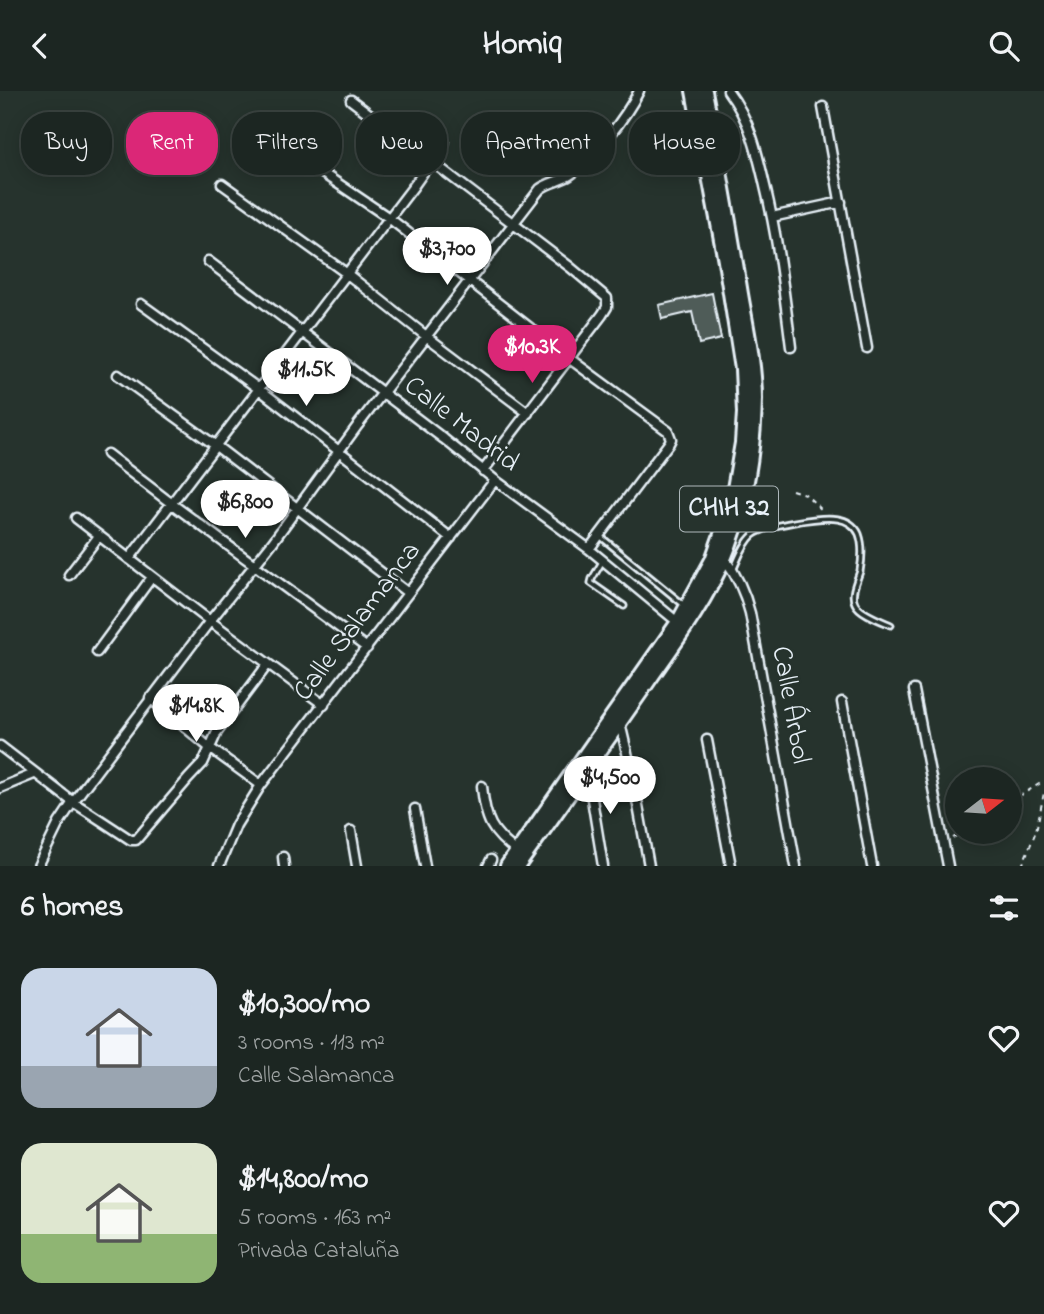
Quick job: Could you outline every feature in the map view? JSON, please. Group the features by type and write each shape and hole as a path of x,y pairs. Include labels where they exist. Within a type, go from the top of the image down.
{"main road":[{"name":"CHIH 32","path":"507,866 520,858 584,774 620,723 681,625 687,607 712,560 725,523 738,470 744,387 737,330 694,91"},
{"name":"CHIH 32","path":"520,858 580,764 710,587 724,558 741,506 752,448 755,396 739,281 705,91"}],"street":[{"path":"38,866 53,833 73,802 150,698 533,198 544,186 565,179 584,164 627,113 639,91"},
{"path":"728,91 743,112 754,141 779,254 791,347"},
{"path":"352,100 367,112"},
{"path":"823,107 867,348"},
{"path":"447,173 607,298 607,307 602,315 484,471"},
{"path":"325,175 388,218 668,431 671,439 666,448 589,549"},
{"path":"129,559 422,175"},
{"path":"222,184 346,273 528,412"},
{"path":"772,216 841,202"},
{"name":"Calle Madrid","path":"208,261 589,549 681,625"},
{"path":"141,303 259,389 451,538"},
{"path":"118,375 216,446 408,593"},
{"path":"107,454 367,648"},
{"name":"Calle Salamanca","path":"219,866 236,825 261,785 495,480"},
{"path":"76,518 209,621 324,705"},
{"path":"69,575 99,536"},
{"name":"Calle Árbol","path":"724,558 733,569 750,614 796,866"},
{"path":"97,652 152,577"},
{"path":"0,747 73,802 134,841 203,764 217,732 268,664"},
{"path":"914,690 948,866"},
{"path":"150,698 210,748 261,785"},
{"path":"842,702 872,866"},
{"path":"620,723 649,866"},
{"path":"708,740 731,866"},
{"path":"0,788 34,774"},
{"path":"584,774 592,799 603,866"},
{"path":"482,786 489,822 500,838 520,858"},
{"path":"415,809 425,866"},
{"path":"351,831 357,866"}],"lane":[{"path":"733,569 748,541 757,533 781,525 828,518 840,519 850,523 858,532 862,559 853,593 855,605 891,625"},
{"path":"599,536 687,607"},
{"path":"603,561 591,583 624,606"}],"path":[{"path":"792,490 804,494 820,507 828,518"},
{"path":"1022,795 1044,781"},
{"path":"1022,866 1037,831 1044,793"}],"building":[{"path":"712,293 721,339 699,344 692,312 662,319 659,305"}]}
